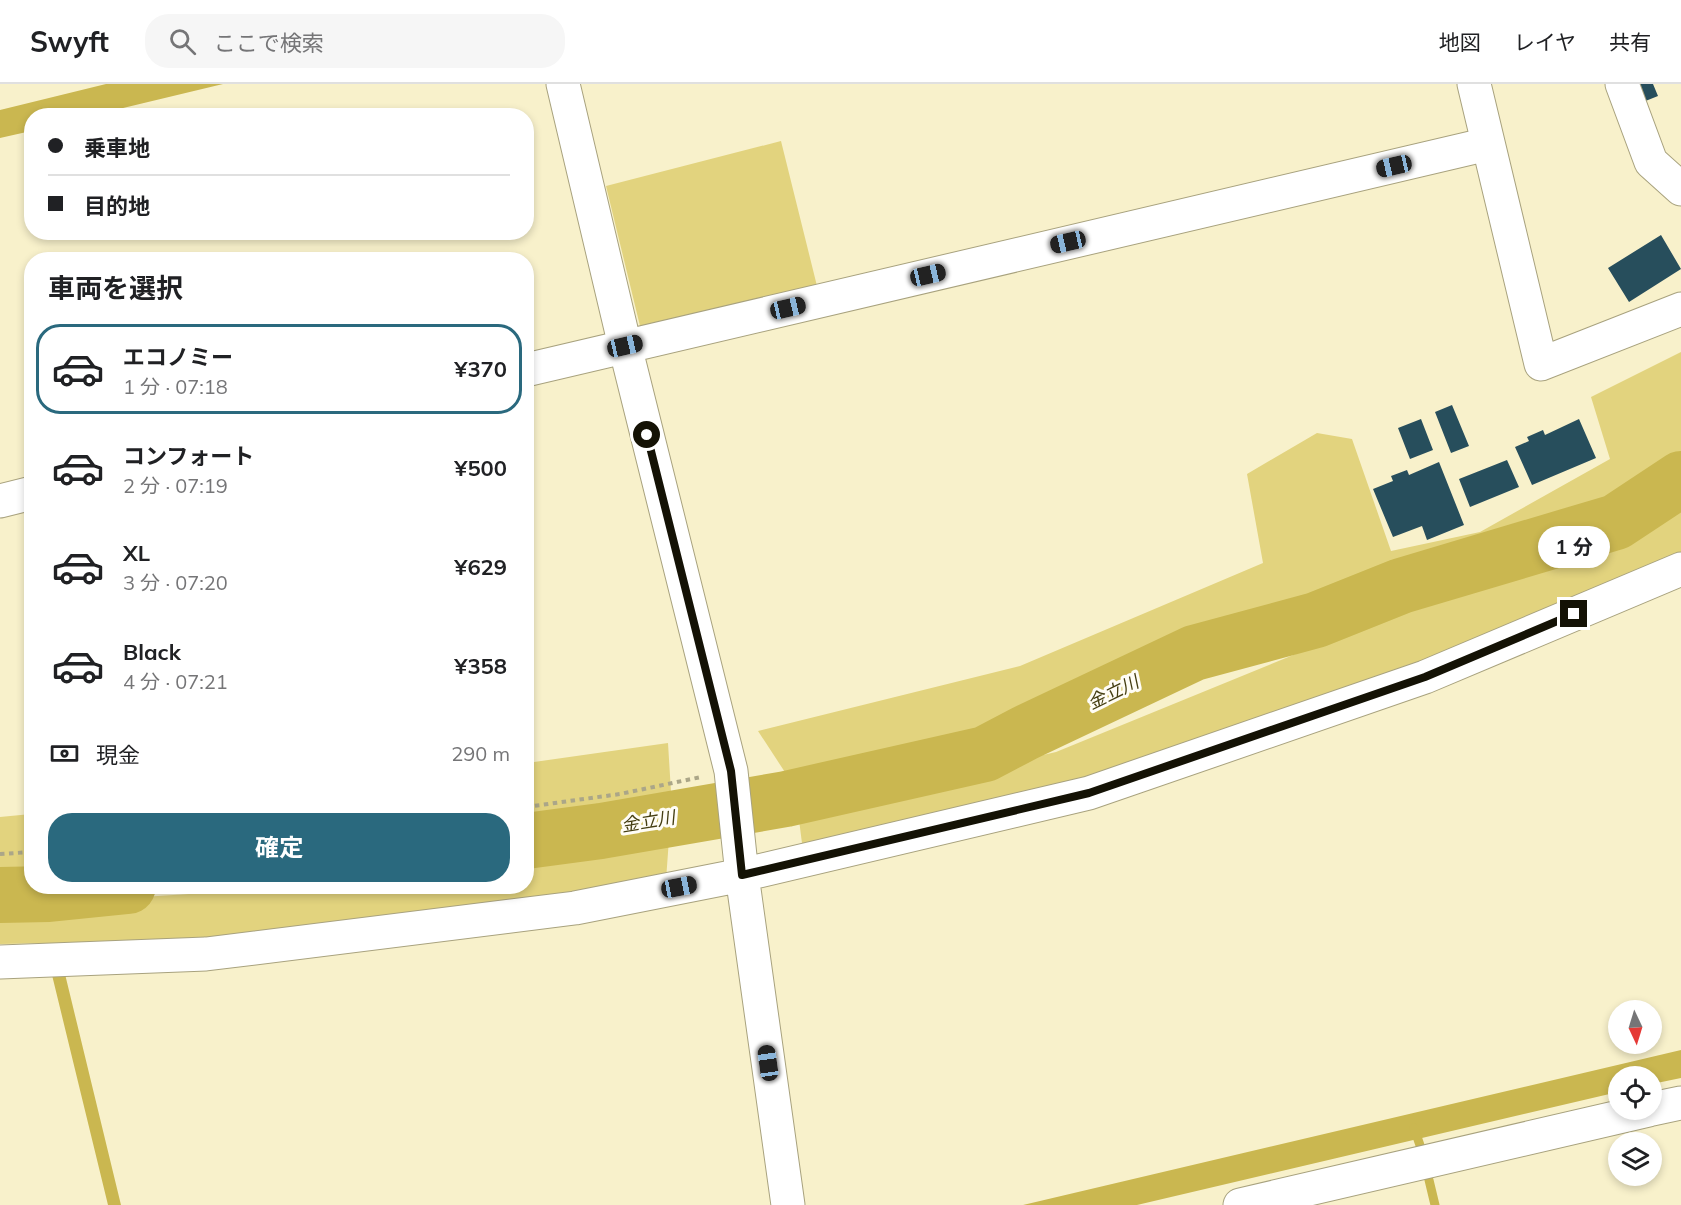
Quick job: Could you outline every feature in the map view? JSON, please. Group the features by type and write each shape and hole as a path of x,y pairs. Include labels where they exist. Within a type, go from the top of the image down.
{"street":[{"path":"562,84 731,771 741,864 788,1205"},
{"path":"1474,84 1541,364 1681,309"},
{"path":"1622,84 1652,162 1681,189"},
{"path":"534,368 1488,144"},
{"path":"0,501 24,495"},
{"path":"0,962 206,954 575,908 741,864 1089,793 1425,677 1681,569"},
{"path":"1662,1107 1681,1103"},
{"path":"1240,1205 1608,1120"}],"path":[{"path":"534,806 620,794 731,771"},
{"path":"0,854 24,852"}],"shaded area":[{"path":"106,84 223,84 123,108 24,108 24,133 0,138 0,110"},
{"path":"781,141 817,286 640,326 606,186"},
{"path":"1681,352 1681,460 1601,514 1490,542 1315,608 1134,666 987,740 796,789 758,731 1020,666 1263,563 1247,474 1317,433 1352,439 1391,551 1480,532 1610,459 1591,397"},
{"path":"1681,494 1681,557 1429,660 1089,782 803,851 798,812 1056,752 1352,631 1633,529"},
{"path":"668,743 672,808 534,829 534,762"},
{"path":"24,815 24,878 0,879 0,817"},
{"path":"669,839 666,880 213,940 0,944 0,906 189,894 534,894 534,857"},
{"path":"65,974 121,1205 108,1205 52,975"},
{"path":"1681,1050 1681,1078 1662,1082 1662,1066 1613,1066"},
{"path":"1608,1067 1608,1094 1137,1205 1023,1205"}],"building":[{"path":"1631,84 1653,84 1658,96 1638,104"},
{"path":"1661,235 1681,269 1629,302 1608,268"},
{"path":"1452,405 1469,446 1451,453 1435,412"},
{"path":"1421,419 1433,450 1410,459 1398,428"},
{"path":"1579,419 1596,458 1532,485 1515,447 1529,441 1527,437 1543,430 1545,435"},
{"path":"1507,460 1519,487 1470,507 1459,479"},
{"path":"1439,462 1464,525 1427,540 1422,526 1393,537 1373,489 1393,481 1391,476 1407,470 1409,475"}],"waterway":[{"name":"金立川","path":"534,840 601,831 786,799 985,754 1194,653 1316,620 1401,586 1616,522 1681,479"},
{"path":"49,894 50,914"},
{"name":"金立川","path":"0,895 49,894"},
{"path":"1414,1128 1422,1151"},
{"path":"1429,1180 1435,1205"}],"route":[{"path":"647,435 731,771 742,875 1089,793 1425,677 1574,614"}]}
